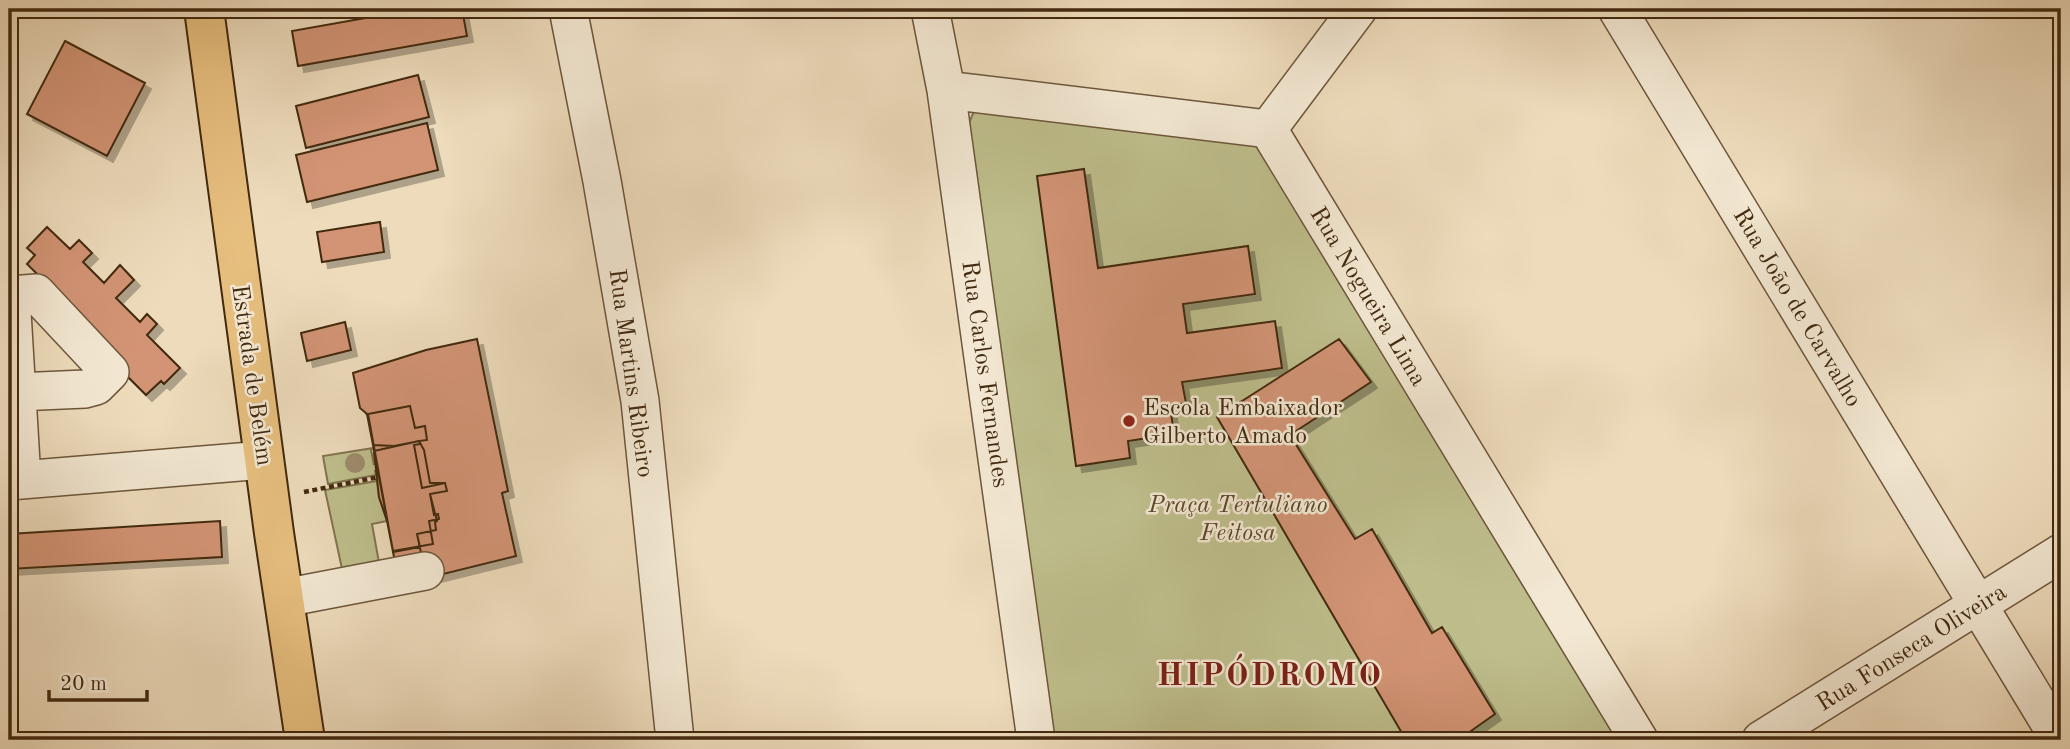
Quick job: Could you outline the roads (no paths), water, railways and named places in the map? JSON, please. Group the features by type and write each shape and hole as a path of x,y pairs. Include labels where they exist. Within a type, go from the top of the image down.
{"main road":[{"name":"Estrada de Belém","path":"204,9 264,460 305,740"}],"street":[{"name":"Rua Martins Ribeiro","path":"568,9 602,181 639,401 675,740"},
{"name":"Rua Carlos Fernandes","path":"930,9 946,90 1036,740"},
{"path":"946,90 1268,129 1358,9"},
{"name":"Rua João de Carvalho","path":"1617,9 2060,740"},
{"name":"Rua Nogueira Lima","path":"1268,129 1639,740"},
{"path":"17,392 16,481 264,460"},
{"name":"Rua Fonseca Oliveira","path":"1761,740 2061,553"},
{"path":"284,598 425,571"}],"place":[{"name":"Escola Embaixador Gilberto Amado","path":"1129,421"}],"district":[{"name":"HIPÓDROMO","path":"1270,674"}],"park label":[{"name":"Praça Tertuliano Feitosa","path":"1238,518"}]}
